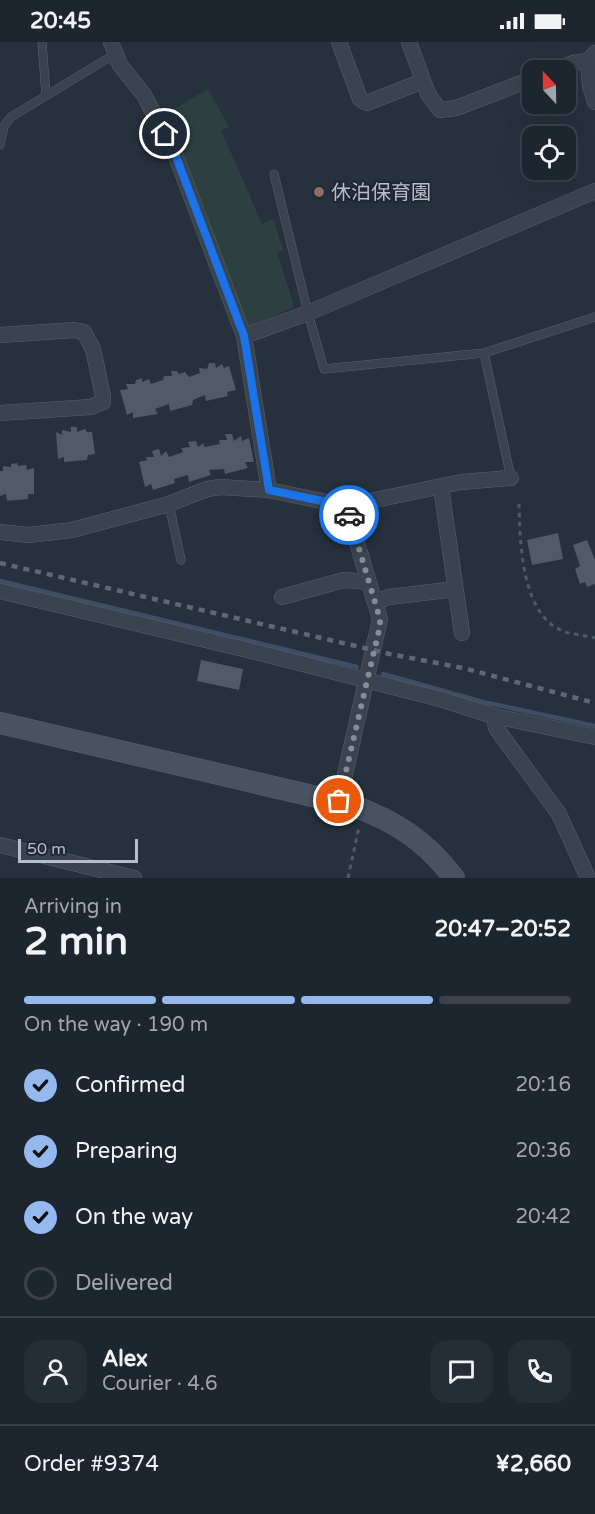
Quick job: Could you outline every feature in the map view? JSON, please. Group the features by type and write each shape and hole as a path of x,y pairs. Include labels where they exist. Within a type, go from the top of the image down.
{"street":[{"path":"339,42 360,99 367,103 423,81"},
{"path":"409,42 428,94 440,110 456,108 522,83"},
{"path":"113,48 120,65 144,95 175,154 244,336 269,490"},
{"path":"576,62 591,57 590,86 595,102"},
{"path":"244,336 308,313 595,192"},
{"path":"0,335 75,330 84,332 93,349 103,396 103,402 91,407 0,413"},
{"path":"0,532 29,535 72,530 169,504 207,489 220,487 269,490 346,506 461,482 511,478"},
{"path":"441,487 462,633"},
{"path":"339,801 380,626 380,619 346,506"},
{"path":"282,597 344,580 369,582"},
{"path":"375,602 389,597 456,589"},
{"path":"0,591 440,699 494,716 595,737"},
{"path":"494,716 496,728 559,814 588,878"},
{"path":"0,723 339,801 373,813 406,831 430,849 454,878"},
{"path":"0,845 134,878"}],"lane":[{"path":"42,42 46,95"},
{"path":"0,145 4,126 11,117 113,48"},
{"path":"274,174 324,369 484,353 595,317"},
{"path":"484,353 511,478"},
{"path":"169,504 181,560"}],"path":[{"path":"519,504 520,539 533,603 545,621 563,632 595,638"},
{"path":"348,878 360,822"}],"green space":[{"path":"208,89 229,127 221,130 262,224 273,219 283,250 277,252 294,307 249,327 162,116"}],"building":[{"path":"209,363 215,363 216,368 222,364 224,368 229,366 236,390 227,392 228,396 206,401 205,395 193,400 192,405 170,411 169,404 155,409 158,414 133,418 133,412 127,415 120,390 128,389 126,384 135,384 136,380 142,378 142,382 149,379 151,384 163,380 164,376 172,376 171,371 177,371 179,374 185,372 189,377 200,373 199,368 207,369"},
{"path":"71,427 77,427 77,432 85,429 87,432 92,432 95,454 88,455 87,460 64,462 64,457 58,459 56,432 62,435 62,430 71,432"},
{"path":"225,434 232,434 234,441 241,436 242,441 249,438 254,462 245,462 248,468 225,474 224,469 209,470 211,475 189,482 188,475 174,479 175,483 153,490 151,484 145,487 139,462 147,460 146,457 154,457 152,451 159,449 161,456 166,451 169,457 183,452 181,448 190,447 188,442 196,441 198,447 204,443 204,447 220,444 219,440 227,440"},
{"path":"17,463 18,466 26,465 27,470 34,468 34,494 28,494 28,499 7,501 6,494 0,496 0,471 3,471 3,466 11,467 11,464"},
{"path":"558,533 563,559 532,565 527,540"},
{"path":"587,540 595,560 595,584 587,587 585,582 580,584 575,569 580,566 573,545"},
{"path":"201,660 243,669 239,690 197,681"}],"waterway":[{"path":"0,581 357,667"},
{"path":"383,674 483,702 595,726"}],"railway":[{"path":"0,563 390,654 463,668 595,703"}],"way so far":[{"path":"339,801 380,626 380,619 349,515"}],"place":[{"name":"休泊保育園","path":"319,192"}],"route":[{"path":"165,134 175,154 244,336 269,490 337,506 346,506 349,515"}]}
